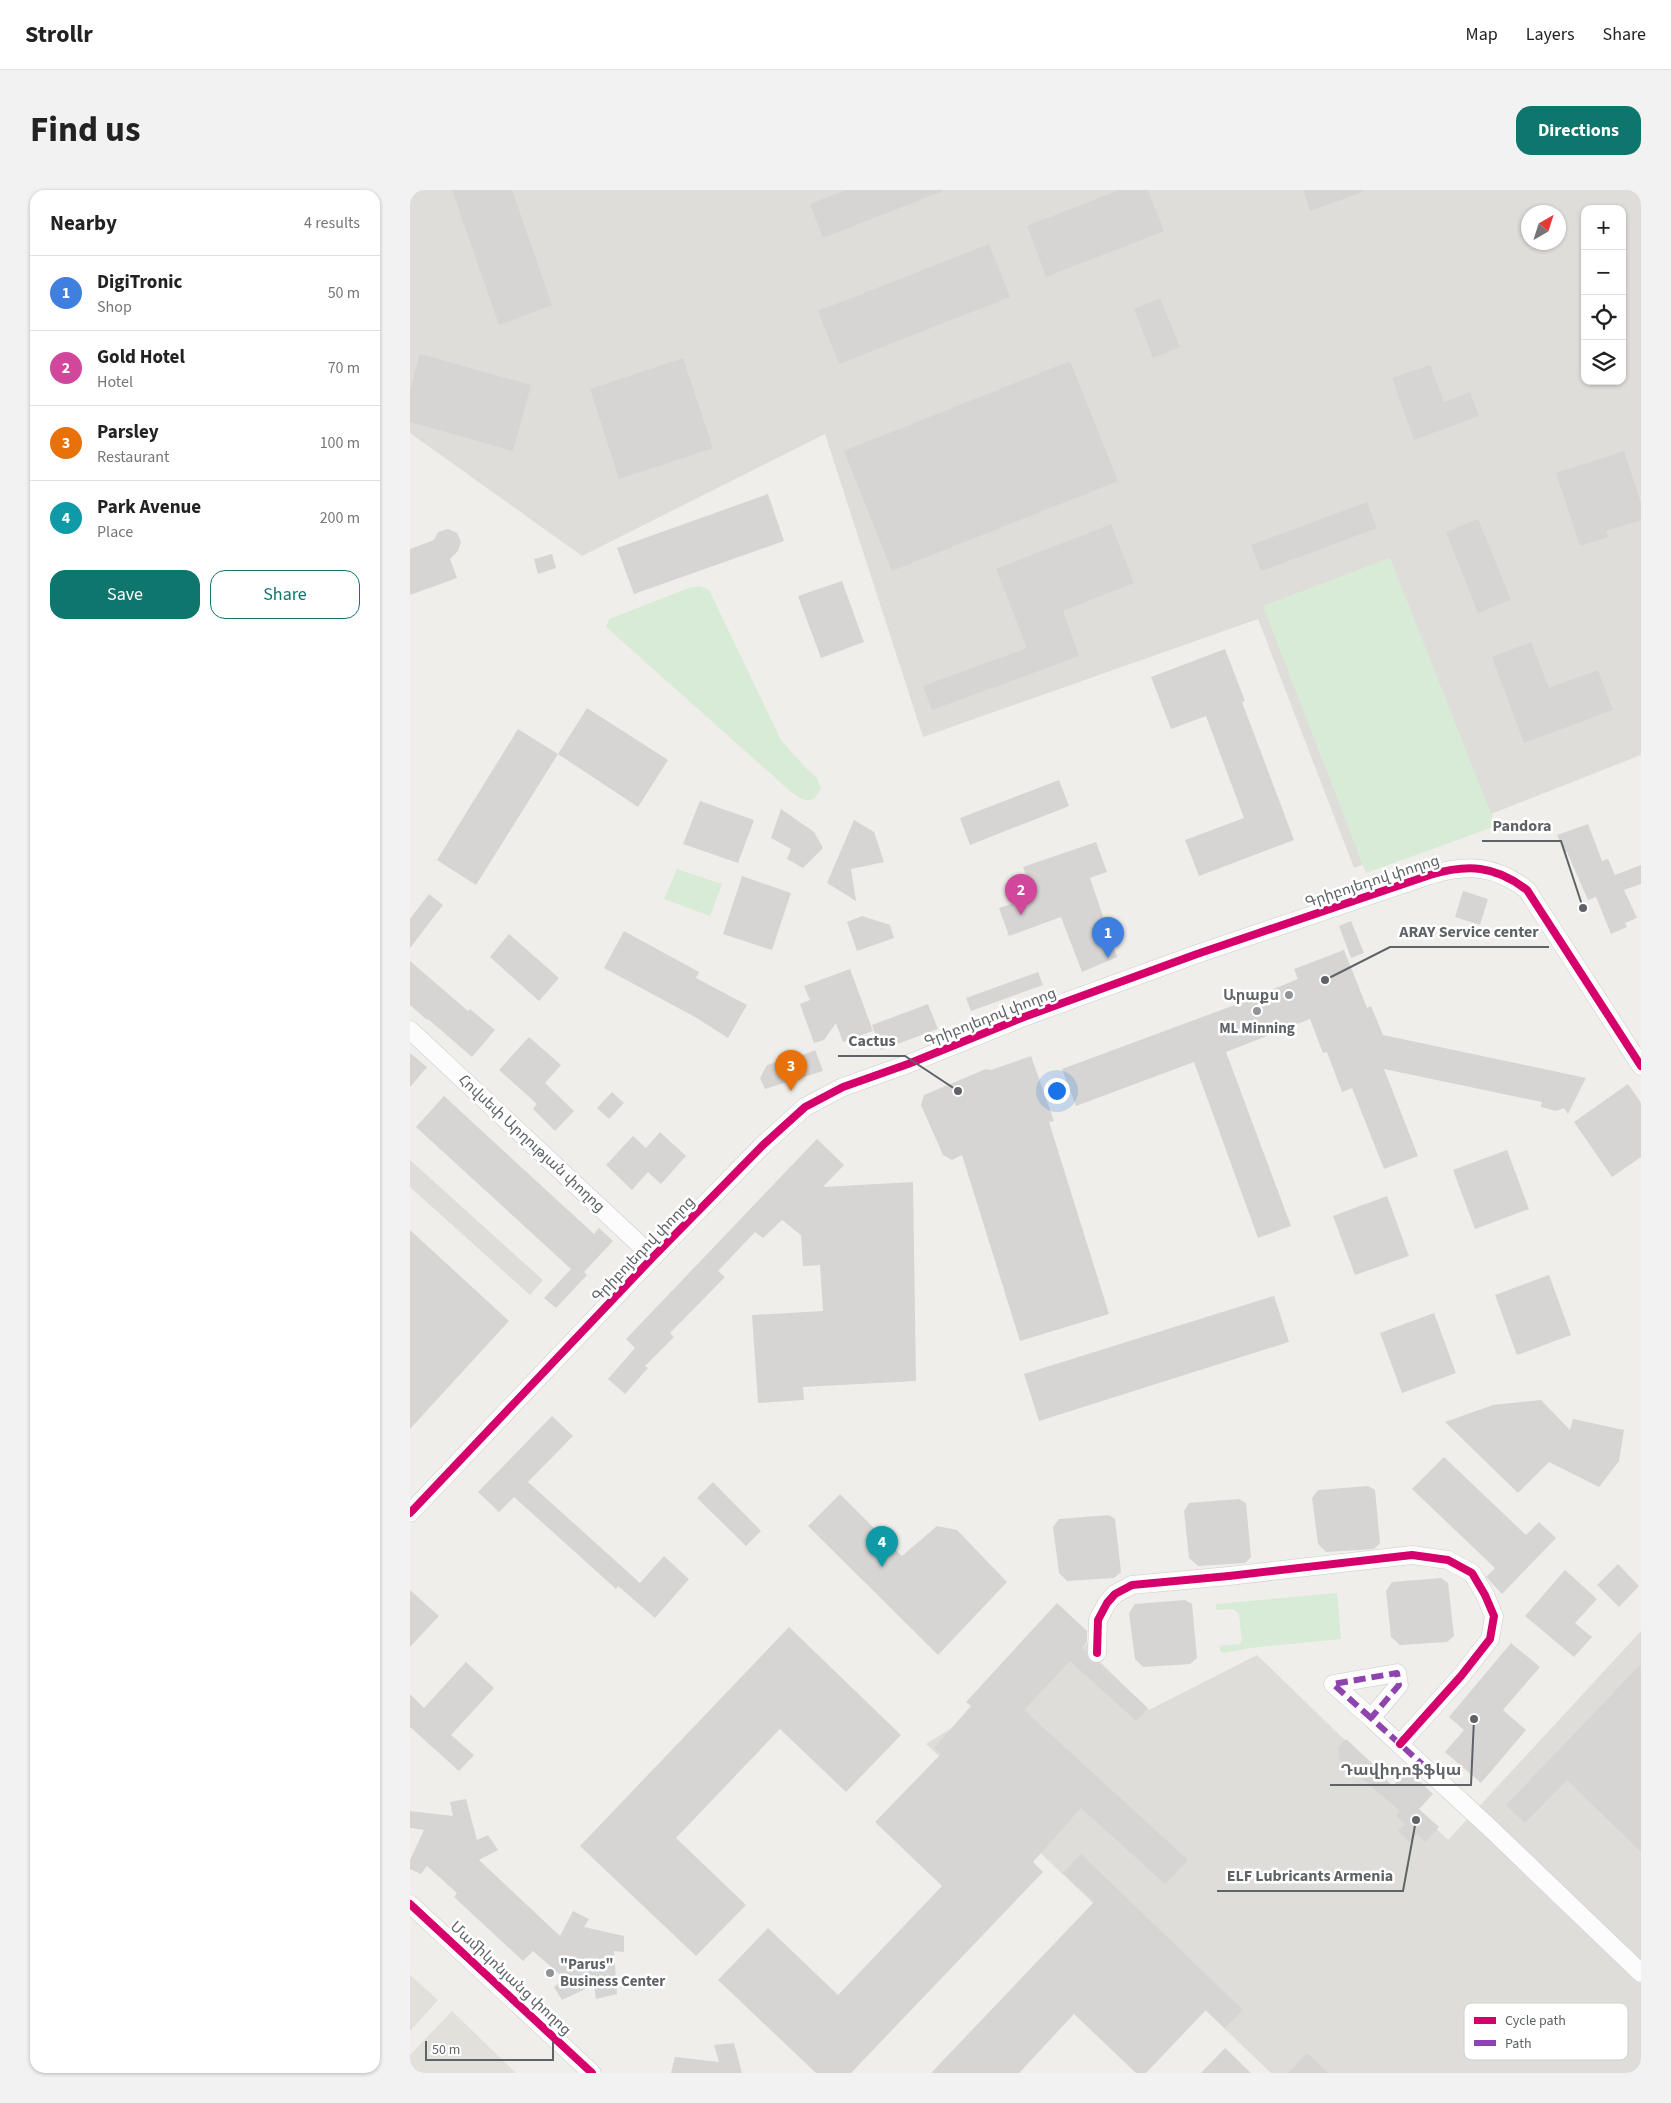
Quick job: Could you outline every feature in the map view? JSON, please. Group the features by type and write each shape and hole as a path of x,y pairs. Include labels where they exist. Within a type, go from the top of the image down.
{"street":[{"name":"Գրիբոյեդով փողոց","path":"410,1513 760,1135 799,1100 840,1080 1194,945 1452,859 1480,860 1501,869 1527,890 1640,1057"},
{"name":"Հովսեփ Արղության փողոց","path":"410,1030 650,1255"},
{"name":"Գրիբոյեդով փողոց","path":"410,1500 650,1255"},
{"path":"1097,1654 1098,1620 1115,1594 1132,1585 1412,1555 1448,1560 1472,1573 1485,1595 1494,1616 1490,1639 1461,1676 1400,1744"},
{"path":"1370,1718 1470,1809 1641,1973"},
{"name":"Մամիկոնյանց փողոց","path":"410,1904 592,2073"},
{"name":"Մամիկոնյանց փողոց","path":"410,1913 580,2073"}],"shaded area":[{"path":"410,190 1641,190 1641,755 1354,868 1258,619 923,737 825,434 582,556 410,433"},
{"path":"410,1160 543,1280 530,1295 410,1187"},
{"path":"1641,1631 1641,2073 1271,2073 926,1744 1096,1638 1087,1649 1149,1710 1257,1655 1448,1840"},
{"path":"410,1975 438,2000 410,2031"},
{"path":"452,2011 516,2073 410,2073 410,2055"}],"green space":[{"path":"1390,558 1496,826 1366,873 1263,606"},
{"path":"700,586 709,590 781,740 817,778 821,789 814,798 810,800 803,799 790,791 606,627 609,619 689,588"},
{"path":"677,869 722,884 710,916 664,899"},
{"path":"1337,1593 1341,1639 1250,1648 1223,1653 1220,1651 1220,1646 1240,1644 1242,1641 1239,1614 1233,1609 1216,1610 1216,1604"}],"building":[{"path":"452,190 512,190 552,305 499,325"},
{"path":"845,190 943,191 823,238 810,204"},
{"path":"1119,190 1148,190 1164,231 1046,277 1027,226"},
{"path":"1303,190 1363,190 1363,192 1310,211"},
{"path":"989,244 1010,297 839,364 818,311"},
{"path":"1160,298 1180,347 1153,358 1134,309"},
{"path":"420,354 531,385 513,451 410,422 410,391"},
{"path":"683,358 713,448 619,479 590,389"},
{"path":"1070,361 1118,481 892,571 844,451"},
{"path":"1430,365 1444,402 1470,392 1479,416 1414,440 1392,378"},
{"path":"1624,451 1641,503 1641,520 1606,531 1608,537 1580,546 1556,473"},
{"path":"768,494 784,541 634,594 617,548"},
{"path":"1367,502 1377,528 1261,571 1251,545"},
{"path":"1478,519 1511,600 1478,613 1446,532"},
{"path":"1111,524 1134,583 1063,611 1079,656 932,710 923,686 1027,648 996,569"},
{"path":"448,529 457,533 461,542 458,551 450,559 457,578 410,595 410,549 434,540 438,532"},
{"path":"552,554 556,568 538,574 534,559"},
{"path":"842,581 864,642 821,658 798,596"},
{"path":"1531,642 1549,688 1598,670 1613,710 1524,743 1492,657"},
{"path":"1225,649 1245,701 1242,702 1294,840 1199,876 1185,840 1244,818 1206,716 1171,729 1151,677"},
{"path":"587,708 668,760 638,807 558,754"},
{"path":"518,729 558,754 476,885 437,860"},
{"path":"1059,780 1069,806 970,845 960,818"},
{"path":"700,801 754,820 738,863 683,844"},
{"path":"781,809 814,832 823,848 803,868 787,859 791,849 771,838"},
{"path":"854,820 874,832 884,862 851,869 856,901 827,883"},
{"path":"1588,824 1602,861 1608,859 1615,875 1641,865 1641,884 1624,890 1637,918 1625,923 1627,927 1611,934 1596,897 1588,900 1567,852 1564,853 1557,835"},
{"path":"1096,842 1107,872 1090,878 1117,957 1082,972 1061,917 1009,936 999,908 1035,896 1023,867"},
{"path":"742,876 791,893 772,950 723,934"},
{"path":"1463,891 1488,899 1480,925 1455,917"},
{"path":"429,894 443,905 410,948 410,919"},
{"path":"862,916 890,925 894,938 857,951 847,922"},
{"path":"1351,921 1364,953 1351,958 1339,926"},
{"path":"624,931 699,972 696,978 747,1005 728,1038 695,1017 604,968"},
{"path":"509,934 559,978 539,1001 490,957"},
{"path":"1344,950 1367,1008 1371,1006 1383,1035 1586,1078 1568,1114 1564,1108 1556,1111 1541,1107 1542,1102 1384,1069 1418,1156 1384,1169 1352,1088 1342,1092 1327,1052 1323,1053 1310,1019 1226,1052 1291,1226 1258,1238 1194,1062 1076,1106 1062,1069 1232,1006 1298,979 1294,969"},
{"path":"410,961 468,1011 470,1009 495,1030 472,1057 410,1005"},
{"path":"850,969 873,1031 843,1042 836,1023 824,1040 814,1043 800,1004 810,1000 804,986"},
{"path":"1038,972 1043,985 971,1011 966,998"},
{"path":"928,1004 938,1029 881,1050 872,1025"},
{"path":"529,1037 561,1065 545,1083 574,1111 555,1131 533,1109 537,1104 499,1070"},
{"path":"815,1050 823,1071 765,1089 760,1078 767,1065 776,1062 778,1065"},
{"path":"410,1053 427,1067 410,1087"},
{"path":"1031,1056 1054,1121 1049,1122 1109,1314 1020,1341 962,1155 952,1160 943,1155 921,1105 924,1095 986,1069 991,1070"},
{"path":"1628,1084 1641,1103 1641,1157 1612,1177 1574,1122"},
{"path":"612,1092 624,1103 609,1119 597,1108"},
{"path":"444,1096 594,1234 599,1228 613,1241 584,1272 587,1275 556,1308 544,1298 571,1269 416,1127"},
{"path":"660,1132 686,1156 661,1184 648,1172 632,1190 606,1165 633,1136 646,1148"},
{"path":"817,1139 844,1165 823,1187 913,1182 916,1381 803,1387 804,1400 758,1403 752,1315 823,1311 820,1265 803,1266 801,1235 782,1220 763,1238 755,1232 718,1271 725,1277 670,1333 674,1337 645,1366 648,1368 625,1394 608,1379 635,1348 626,1339"},
{"path":"1507,1150 1529,1209 1475,1229 1453,1170"},
{"path":"1387,1196 1409,1256 1355,1275 1333,1216"},
{"path":"410,1230 509,1321 410,1429"},
{"path":"1549,1275 1571,1335 1517,1355 1495,1295"},
{"path":"1274,1296 1289,1342 1039,1421 1024,1374"},
{"path":"1434,1313 1456,1373 1402,1393 1380,1333"},
{"path":"1541,1400 1570,1430 1573,1419 1624,1430 1619,1461 1599,1487 1549,1462 1518,1493 1445,1422 1493,1405"},
{"path":"552,1416 573,1436 528,1482 640,1583 664,1556 689,1579 655,1618 618,1586 616,1589 514,1497 499,1512 478,1492"},
{"path":"1444,1457 1526,1535 1539,1522 1556,1538 1502,1594 1486,1577 1495,1568 1412,1489"},
{"path":"713,1482 761,1531 746,1546 697,1498"},
{"path":"1368,1486 1375,1490 1380,1543 1374,1549 1326,1552 1318,1544 1312,1498 1318,1490"},
{"path":"840,1494 902,1556 937,1526 957,1530 1007,1582 938,1655 808,1526"},
{"path":"1239,1499 1246,1503 1251,1557 1245,1563 1198,1566 1189,1558 1184,1511 1189,1503"},
{"path":"1109,1515 1115,1519 1121,1572 1114,1578 1067,1581 1059,1573 1053,1527 1059,1519"},
{"path":"1618,1564 1639,1586 1619,1607 1597,1585"},
{"path":"1565,1570 1597,1599 1575,1623 1592,1637 1574,1657 1525,1616"},
{"path":"1441,1578 1448,1583 1454,1636 1447,1642 1400,1645 1391,1637 1386,1591 1392,1582"},
{"path":"410,1590 439,1616 410,1647"},
{"path":"1185,1600 1192,1604 1197,1658 1190,1664 1143,1667 1135,1659 1129,1613 1135,1604"},
{"path":"1057,1603 1087,1631 1087,1642 1082,1648 1088,1658 1092,1662 1099,1663 1148,1708 1136,1721 1070,1661 1024,1710 1188,1860 1165,1884 1081,1808 1033,1862 1043,1872 851,2073 816,2073 718,1980 768,1928 838,1995 942,1886 875,1822 941,1754 934,1748 971,1706 966,1702"},
{"path":"789,1627 901,1735 846,1792 780,1729 676,1838 746,1905 696,1956 580,1846"},
{"path":"1511,1643 1540,1667 1503,1710 1526,1730 1481,1783 1445,1752 1464,1730 1449,1717"},
{"path":"466,1662 494,1688 451,1735 474,1755 459,1771 410,1727 410,1694 424,1708"},
{"path":"1641,1664 1641,1852 1567,1780 1525,1823 1506,1805"},
{"path":"1346,1739 1393,1786 1407,1770 1433,1794 1419,1809 1439,1827 1425,1842 1417,1834 1410,1842 1398,1831 1405,1824 1396,1816 1400,1811 1339,1759 1338,1747"},
{"path":"466,1799 477,1840 488,1835 498,1850 479,1860 560,1936 573,1911 589,1919 584,1927 624,1936 624,1952 614,1951 617,1994 596,1999 594,1985 562,2000 554,1987 565,1979 533,1951 523,1961 454,1897 457,1893 427,1866 421,1874 410,1869 410,1860 424,1830 410,1828 410,1811 453,1816 450,1802"},
{"path":"1081,1854 1243,2010 1225,2028 1206,2010 1146,2073 1136,2073 1074,2014 1019,2073 931,2073 1094,1902 1063,1873"},
{"path":"734,2043 742,2073 671,2073 675,2057 719,2062 714,2045"},
{"path":"1225,2048 1251,2073 1201,2073"},
{"path":"1307,2053 1328,2073 1288,2073"}],"marked path":[{"path":"1371,1718 1333,1684 1397,1673 1399,1685 1371,1718 1422,1764"}],"cycle path":[{"path":"410,1513 653,1257 763,1145 805,1107 843,1087 908,1064 1024,1017 1197,954 1443,871 1469,868 1492,871 1527,890 1641,1066"},
{"path":"1097,1653 1098,1620 1107,1603 1115,1594 1132,1585 1412,1555 1448,1560 1472,1573 1485,1595 1494,1616 1490,1639 1461,1676 1400,1744"},
{"path":"410,1904 592,2073"}],"place":[{"name":"Pandora","path":"1583,908"},
{"name":"Gold Hotel","path":"1021,915"},
{"name":"DigiTronic","path":"1108,958"},
{"name":"ARAY Service center","path":"1325,980"},
{"name":"Արաքս","path":"1289,995"},
{"name":"ML Minning","path":"1257,1011"},
{"name":"Parsley","path":"791,1091"},
{"name":"Cactus","path":"958,1091"},
{"name":"Park Avenue","path":"882,1567"},
{"name":"Դավիդոֆֆկա","path":"1474,1719"},
{"name":"ELF Lubricants Armenia","path":"1416,1820"},
{"name":"\"Parus\" Business Center","path":"550,1973"}]}
